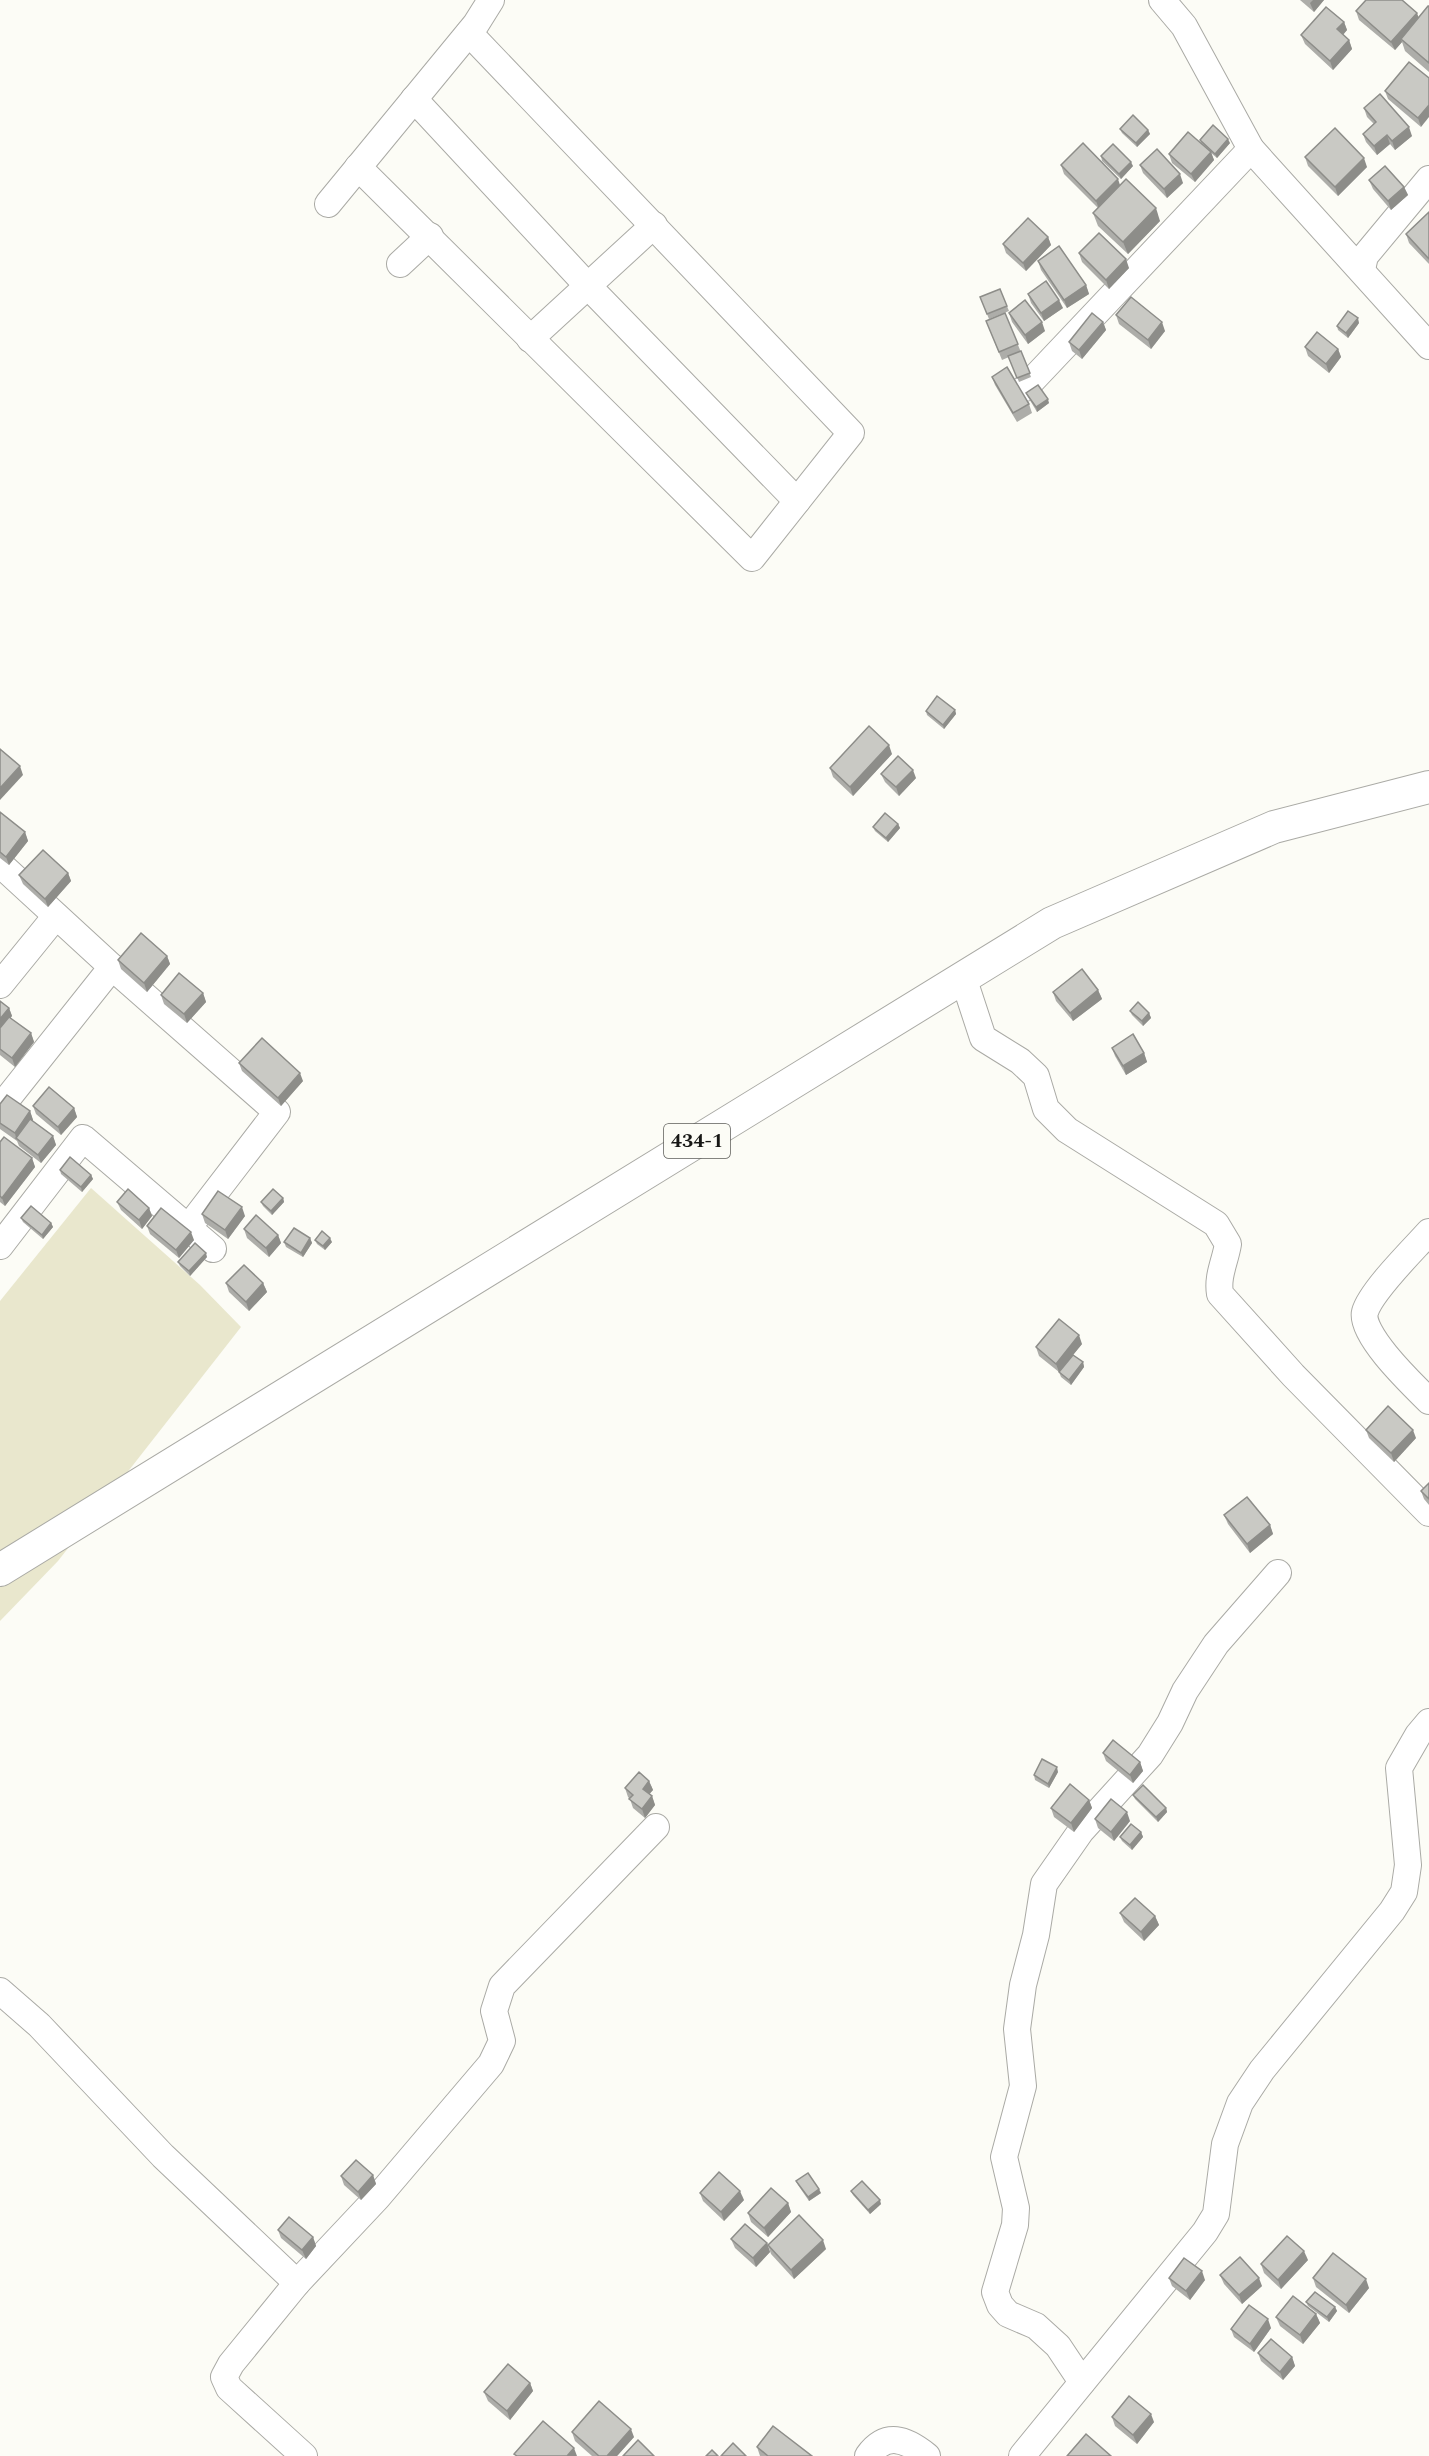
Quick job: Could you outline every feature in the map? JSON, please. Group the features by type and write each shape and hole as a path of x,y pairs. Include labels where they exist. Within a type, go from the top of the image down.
{"main road":[{"name":"434-1","path":"0,1570 1052,923 1274,827 1429,787"}],"street":[{"path":"328,204 469,33 491,0"},
{"path":"1162,0 1184,26 1251,149 1355,267 1362,269 1429,346"},
{"path":"358,167 752,558 851,433 469,33"},
{"path":"414,99 586,284 798,501"},
{"path":"1026,388 1251,149"},
{"path":"1362,269 1365,256 1429,179"},
{"path":"530,339 586,284 654,225"},
{"path":"400,264 430,236"},
{"path":"0,864 112,967 277,1112 188,1228"},
{"path":"0,985 56,916"},
{"path":"0,1107 112,967"},
{"path":"963,977 983,1038 1020,1061 1036,1076 1046,1109 1067,1130 1216,1224 1228,1244 1225,1263 1218,1280 1220,1294 1293,1376 1429,1514"},
{"path":"0,1246 83,1138 213,1250"},
{"path":"1429,1232 1377,1292 1365,1313 1367,1329 1400,1372 1429,1401"},
{"path":"1082,2382 1058,2346 1036,2326 1008,2314 1000,2306 995,2292 1015,2225 1016,2208 1005,2157 1023,2086 1017,2029 1023,1985 1036,1935 1044,1884 1081,1831 1150,1755 1170,1723 1185,1691 1216,1644 1278,1573"},
{"path":"1022,2456 1216,2214 1225,2144 1240,2103 1262,2070 1392,1911 1404,1892 1408,1865 1399,1768 1418,1735 1429,1722"},
{"path":"304,2456 229,2388 224,2377 231,2364 297,2283 377,2198 491,2064 502,2041 494,2011 502,1986 656,1827"},
{"path":"1408,1865 1429,1880"},
{"path":"0,1991 39,2025 163,2156 297,2283"},
{"path":"867,2456 875,2446 894,2439 910,2442 927,2456"}],"shaded area":[{"path":"91,1188 200,1285 241,1327 58,1561 0,1621 0,1301"}],"building":[{"path":"1366,0 1402,0 1417,13 1391,42 1356,11"},
{"path":"1429,6 1429,63 1401,39"},
{"path":"1326,7 1344,22 1337,29 1349,40 1330,61 1301,35"},
{"path":"1409,62 1429,78 1429,105 1418,118 1385,91"},
{"path":"1380,94 1409,127 1392,141 1387,135 1374,146 1363,134 1376,122 1364,108"},
{"path":"1133,115 1148,130 1136,143 1120,129"},
{"path":"1213,125 1228,139 1215,154 1200,140"},
{"path":"1335,128 1364,158 1335,187 1305,157"},
{"path":"1188,132 1211,152 1191,174 1169,154"},
{"path":"1083,143 1118,179 1096,201 1061,165"},
{"path":"1113,144 1131,162 1119,174 1101,156"},
{"path":"1157,149 1180,174 1164,189 1140,165"},
{"path":"1385,166 1404,187 1388,201 1369,180"},
{"path":"1126,179 1156,208 1123,242 1093,213"},
{"path":"1429,212 1429,259 1406,234"},
{"path":"1028,218 1048,237 1023,263 1003,244"},
{"path":"1099,233 1126,259 1106,280 1079,253"},
{"path":"1059,246 1086,285 1064,300 1038,261"},
{"path":"1046,281 1059,300 1041,313 1028,294"},
{"path":"1000,289 1007,306 987,314 980,297"},
{"path":"1131,297 1162,322 1148,340 1116,315"},
{"path":"1025,300 1042,322 1025,335 1009,313"},
{"path":"1348,311 1358,318 1346,333 1337,326"},
{"path":"1005,313 1018,344 999,352 986,321"},
{"path":"1092,313 1103,322 1079,350 1069,342"},
{"path":"1317,332 1338,349 1326,364 1305,347"},
{"path":"1021,351 1030,373 1017,378 1008,356"},
{"path":"1007,367 1029,404 1013,413 992,377"},
{"path":"1038,385 1048,399 1036,407 1026,393"},
{"path":"937,696 955,710 943,725 926,711"},
{"path":"869,726 889,745 850,787 830,768"},
{"path":"0,749 20,766 0,788"},
{"path":"898,756 913,770 896,787 881,774"},
{"path":"0,812 25,832 6,857 0,852"},
{"path":"885,813 898,824 886,838 873,827"},
{"path":"43,850 68,873 45,899 19,875"},
{"path":"141,933 167,956 144,983 118,960"},
{"path":"1082,969 1098,990 1070,1013 1053,992"},
{"path":"179,973 203,993 184,1014 161,995"},
{"path":"0,1001 9,1008 0,1019"},
{"path":"1138,1002 1149,1013 1142,1021 1130,1011"},
{"path":"9,1017 31,1033 12,1058 0,1049 0,1028"},
{"path":"1133,1034 1144,1053 1123,1066 1112,1048"},
{"path":"262,1038 300,1073 278,1098 239,1063"},
{"path":"49,1087 74,1108 58,1127 33,1106"},
{"path":"7,1095 30,1111 15,1133 0,1123 0,1104"},
{"path":"30,1119 53,1136 38,1155 16,1138"},
{"path":"4,1137 32,1158 2,1198 0,1196 0,1142"},
{"path":"70,1157 91,1175 81,1187 60,1170"},
{"path":"128,1189 149,1208 139,1220 117,1202"},
{"path":"273,1189 283,1198 271,1211 261,1202"},
{"path":"218,1191 242,1207 225,1230 202,1214"},
{"path":"31,1206 51,1223 42,1235 21,1218"},
{"path":"161,1208 191,1232 176,1250 147,1226"},
{"path":"256,1215 278,1235 266,1248 244,1229"},
{"path":"294,1228 310,1238 301,1253 284,1242"},
{"path":"322,1231 330,1238 323,1246 315,1240"},
{"path":"195,1243 206,1253 189,1271 178,1262"},
{"path":"244,1265 263,1283 246,1302 226,1283"},
{"path":"1059,1319 1079,1335 1056,1364 1036,1347"},
{"path":"1073,1355 1083,1362 1069,1380 1059,1372"},
{"path":"1388,1406 1413,1430 1391,1453 1366,1430"},
{"path":"1429,1483 1429,1499 1421,1491"},
{"path":"1247,1497 1270,1525 1247,1544 1224,1515"},
{"path":"1113,1740 1140,1762 1130,1775 1103,1753"},
{"path":"1042,1759 1057,1767 1048,1784 1034,1775"},
{"path":"639,1772 649,1781 643,1789 652,1796 642,1809 629,1799 633,1795 625,1788"},
{"path":"1070,1784 1089,1800 1071,1823 1051,1808"},
{"path":"1143,1785 1166,1808 1156,1817 1133,1795"},
{"path":"1111,1799 1127,1812 1111,1832 1095,1819"},
{"path":"1131,1824 1141,1832 1130,1845 1120,1837"},
{"path":"1135,1898 1155,1916 1141,1932 1120,1913"},
{"path":"356,2160 373,2175 358,2192 341,2176"},
{"path":"719,2172 740,2191 721,2212 700,2193"},
{"path":"808,2173 819,2189 808,2197 796,2181"},
{"path":"862,2181 880,2200 868,2210 851,2191"},
{"path":"771,2188 788,2203 764,2228 748,2213"},
{"path":"799,2215 823,2240 791,2270 768,2245"},
{"path":"289,2217 313,2237 302,2250 278,2230"},
{"path":"745,2224 767,2243 753,2258 731,2239"},
{"path":"1287,2236 1304,2251 1278,2280 1261,2264"},
{"path":"1333,2253 1366,2279 1346,2305 1313,2278"},
{"path":"1240,2257 1259,2278 1239,2295 1220,2275"},
{"path":"1184,2258 1202,2271 1186,2291 1169,2278"},
{"path":"1315,2292 1335,2307 1327,2317 1306,2302"},
{"path":"1293,2296 1316,2314 1300,2335 1276,2317"},
{"path":"1249,2305 1268,2319 1250,2344 1231,2329"},
{"path":"1271,2339 1292,2357 1280,2372 1258,2353"},
{"path":"508,2364 530,2383 507,2411 484,2392"},
{"path":"1129,2396 1151,2414 1133,2435 1112,2417"},
{"path":"599,2401 631,2429 607,2456 599,2456 572,2432"},
{"path":"543,2421 574,2448 567,2456 517,2456 514,2454"},
{"path":"773,2426 812,2456 768,2456 757,2447"},
{"path":"1086,2434 1111,2456 1067,2456"},
{"path":"638,2440 654,2456 623,2456"},
{"path":"733,2443 746,2456 721,2456"},
{"path":"712,2450 718,2456 706,2456"}]}
